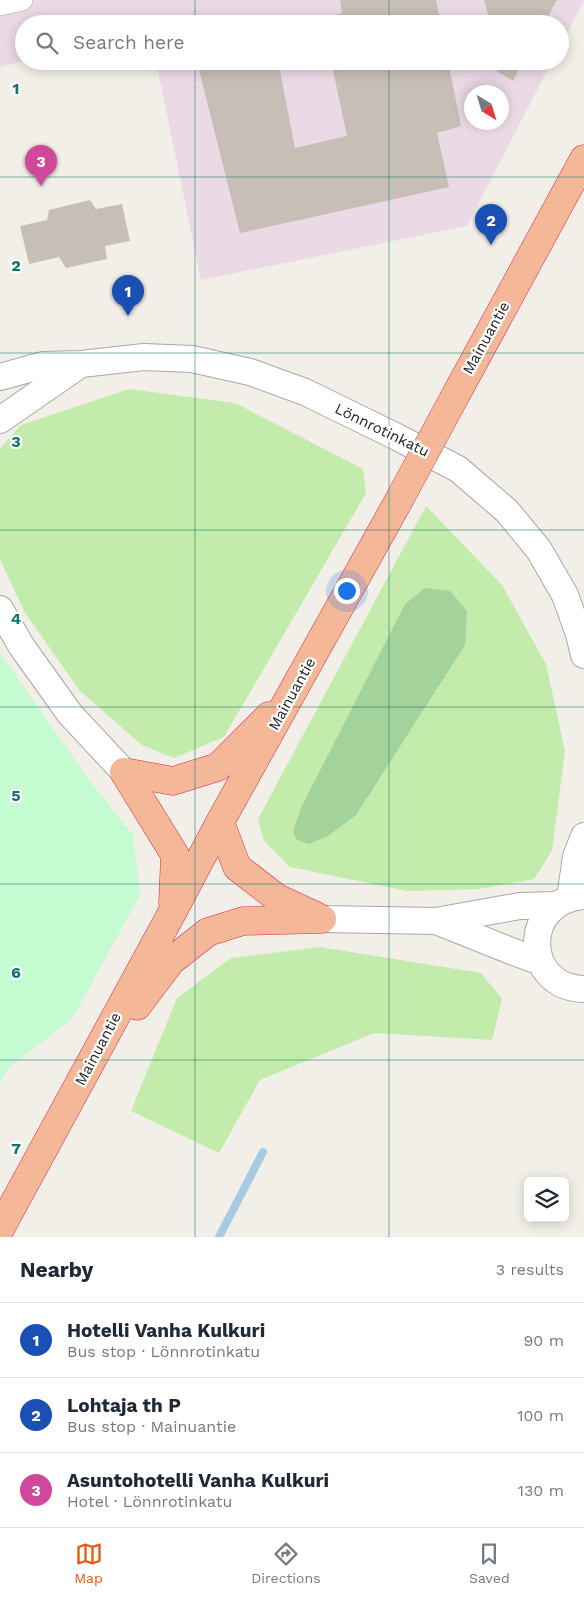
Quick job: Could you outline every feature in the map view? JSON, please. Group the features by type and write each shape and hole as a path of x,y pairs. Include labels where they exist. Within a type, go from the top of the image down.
{"highway":[{"name":"Mainuantie","path":"0,1229 220,822 398,502 584,159"},
{"path":"124,772 173,781 218,767 293,692"},
{"path":"124,772 175,855 173,911"},
{"path":"220,822 237,867 276,898 322,919"},
{"path":"85,1073 171,961 208,932 243,920 322,919"}],"street":[{"path":"0,5 22,0"},
{"name":"Lönnrotinkatu","path":"0,377 44,365 81,364 144,357 192,359 250,372 305,392 458,469 507,511 539,550 565,595 579,634 584,655"},
{"name":"Lönnrotinkatu","path":"0,420 81,364"},
{"path":"0,610 22,647 70,714 124,772"},
{"path":"584,836 576,857 570,899 544,917 537,939 537,951 548,974 559,983 574,989 584,989"},
{"path":"322,919 436,921 570,899"},
{"path":"436,921 541,962"}],"shaded area":[{"path":"0,0 584,0 569,29 569,15 15,15 15,63 0,67"},
{"path":"158,70 547,70 467,226 201,280"}],"green space":[{"path":"129,389 235,403 363,469 366,493 224,737 174,758 142,745 80,691 25,613 0,559 0,448 21,425"},
{"path":"426,506 502,585 546,664 565,751 552,851 534,879 479,889 407,891 290,867 264,841 258,819"},
{"path":"425,588 450,591 467,611 465,645 356,815 328,836 309,844 296,839 293,831 301,808 405,604"},
{"path":"0,653 89,780 133,835 140,895 72,1019 8,1068 0,1083"},
{"path":"320,947 481,973 502,999 492,1040 374,1033 260,1080 219,1153 131,1111 177,998 231,958"}],"building":[{"path":"340,0 436,0 439,15 336,15 342,13"},
{"path":"484,0 557,0 549,15 488,15"},
{"path":"199,70 280,70 295,148 347,136 333,70 450,70 461,126 437,133 449,187 240,233"},
{"path":"495,70 518,70 513,81"},
{"path":"90,200 96,209 122,204 130,241 105,246 107,259 66,268 59,257 29,264 20,226 47,220 49,210"}],"waterway":[{"path":"219,1237 263,1152"}],"place":[{"name":"Asuntohotelli Vanha Kulkuri","path":"41,186"},
{"name":"Lohtaja th P","path":"491,245"},
{"name":"Hotelli Vanha Kulkuri","path":"128,316"}]}
